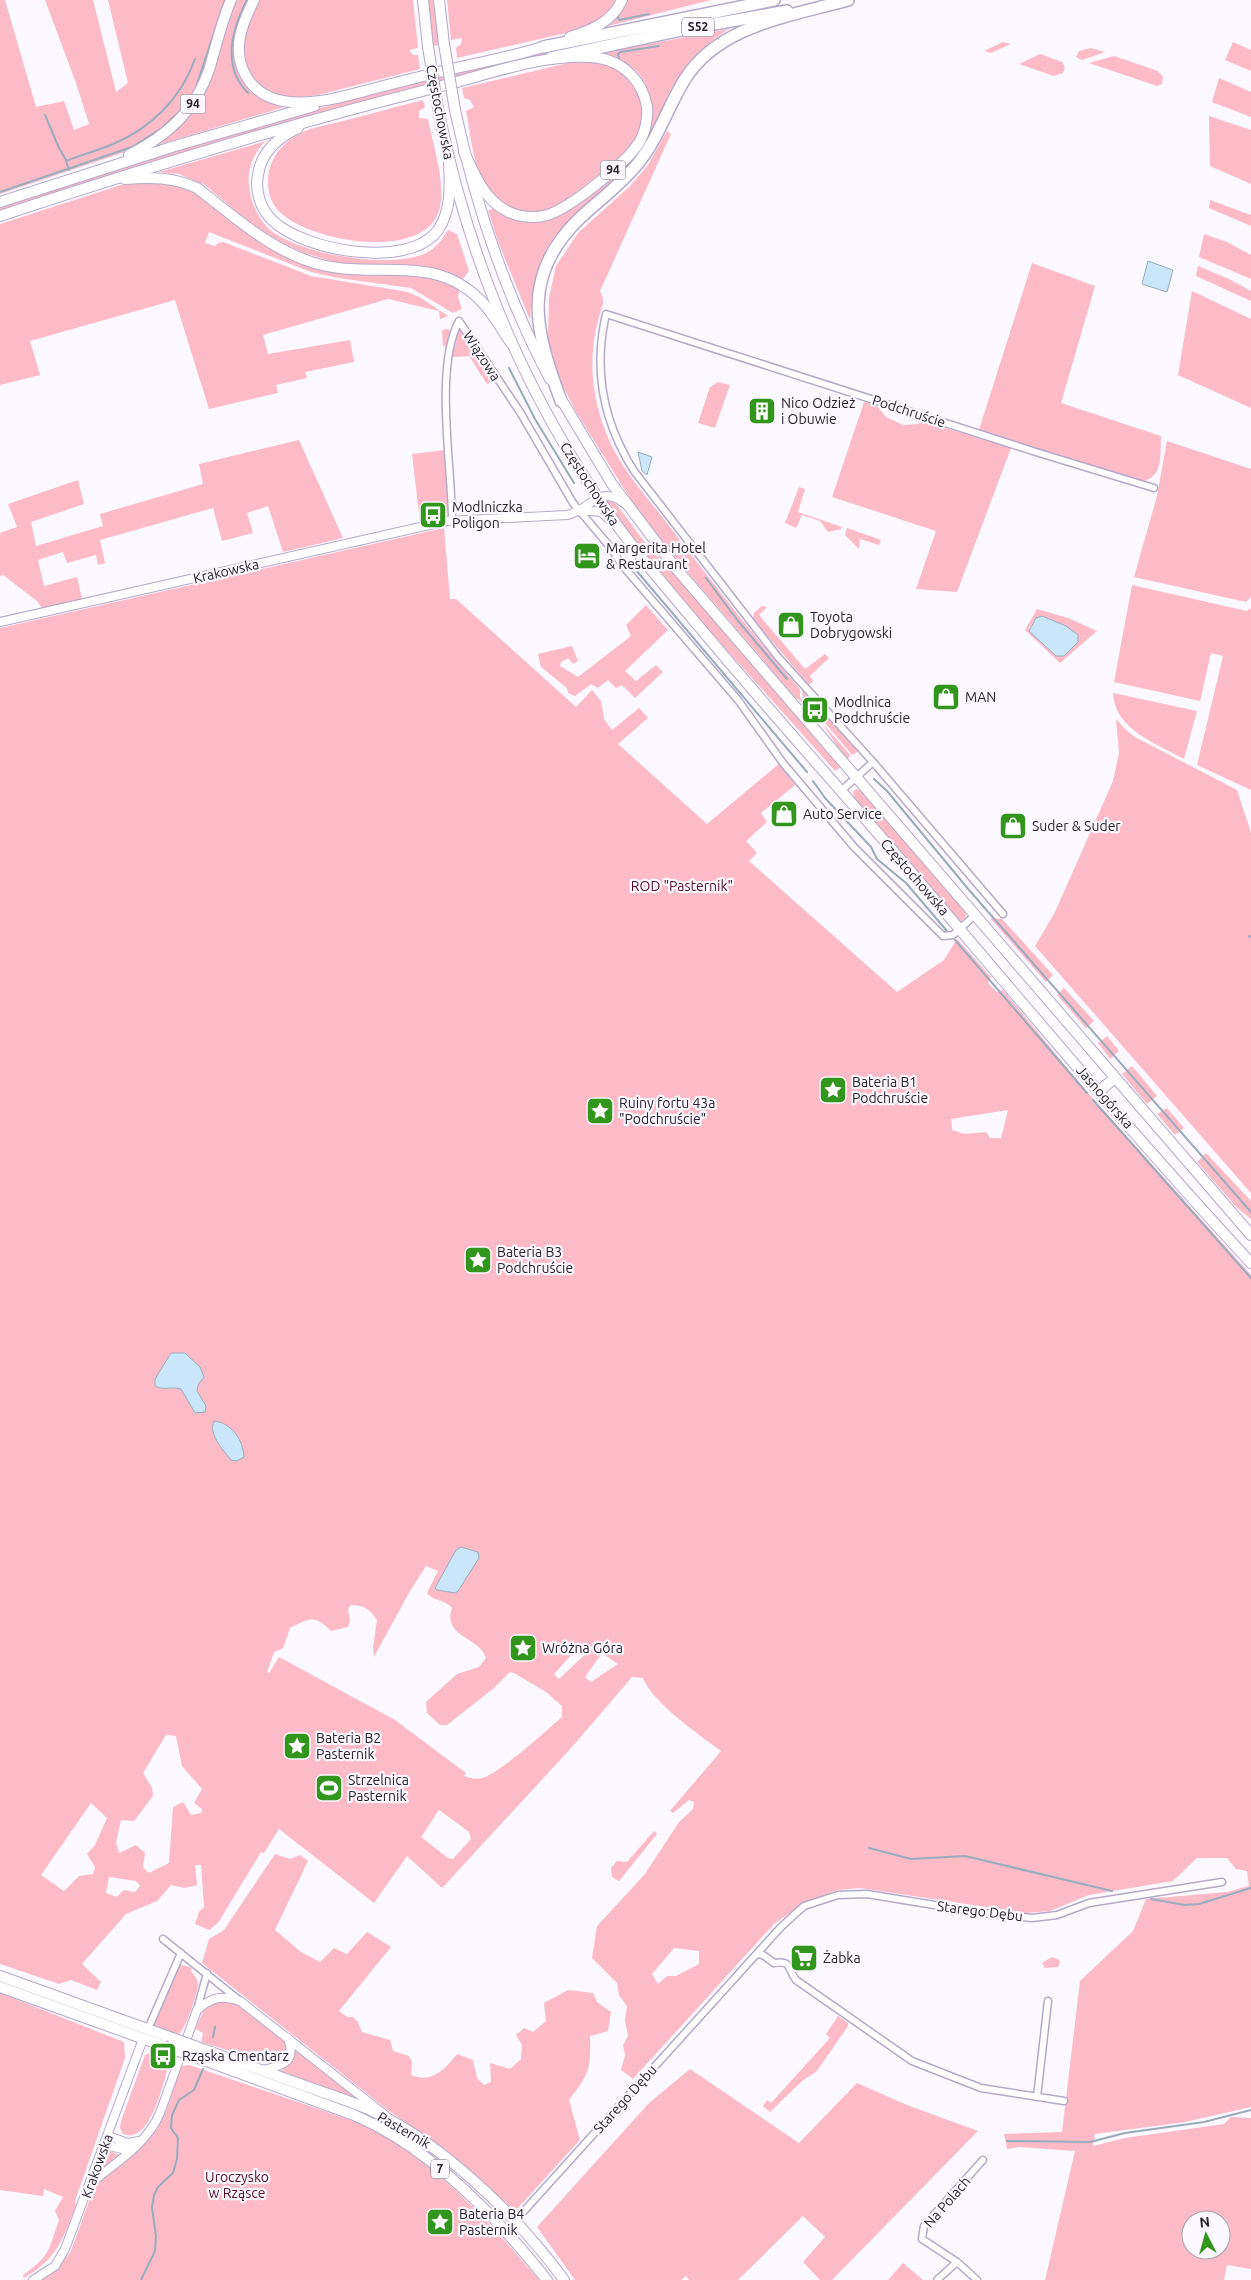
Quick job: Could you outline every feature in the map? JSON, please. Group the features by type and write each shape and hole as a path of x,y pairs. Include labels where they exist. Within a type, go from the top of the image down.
{"highway":[{"name":"S52","path":"543,47 774,0"},
{"name":"S52","path":"551,58 681,30 847,0"},
{"path":"561,401 544,353 537,315 539,289 543,274 560,241 578,220 620,183 640,162 654,140 684,80 710,50 727,38 754,26 847,0"}],"main road":[{"name":"94","path":"0,202 104,168 168,132 187,112 204,82 231,0"},
{"path":"254,0 240,33 238,50 244,74 254,86 272,98 300,102 331,99 543,47 595,28 610,18 622,0"},
{"name":"Częstochowska","path":"423,0 428,47 439,114 449,160 477,257 494,305 511,343 561,440 597,498 646,564 960,929"},
{"name":"Częstochowska","path":"439,0 455,110 464,152 482,215 503,276 532,344 561,401 628,507 674,566 975,915"},
{"name":"94","path":"0,216 104,182 337,112 551,58 600,58 616,64 635,79 645,98 647,111 644,133 630,154 565,207 546,215 530,217 506,211 489,198 464,152"},
{"path":"104,168 360,92"},
{"path":"337,112 298,127 281,138 266,153 259,168 259,197 266,213 277,224 300,237 334,248 360,252 399,251 420,245 435,233 445,216 449,193 449,160"},
{"path":"104,182 157,177 186,183 197,188 266,241 286,252 317,263 338,268 372,271 424,270 447,276 464,285 482,301 511,343"},
{"name":"Jasnogórska","path":"975,915 1251,1235"},
{"name":"Jasnogórska","path":"960,929 1099,1091 1251,1263"},
{"path":"1099,1091 1115,1078"},
{"name":"7","path":"0,1976 172,2038 206,2055"},
{"name":"7","path":"0,1987 164,2046 260,2070"},
{"name":"Pasternik","path":"206,2055 383,2129 431,2161 520,2248 547,2280"},
{"name":"Pasternik","path":"260,2070 340,2098 392,2121 437,2149 514,2222 564,2280"},
{"path":"520,2248 518,2242 520,2238 531,2240"}],"street":[{"name":"Podchruście","path":"873,762 778,657 634,471 624,454 607,414 602,393 600,348 606,314 1154,488"},
{"name":"Wiązowa","path":"452,520 447,393 449,351 459,321 529,428 573,503 580,510"},
{"path":"580,510 603,495 614,497 628,507"},
{"path":"580,510 601,512 615,524"},
{"path":"580,510 633,579 738,700 783,763 858,852 943,936 953,935 975,915"},
{"name":"Krakowska","path":"0,622 452,520 559,516 580,510"},
{"path":"841,791 873,762 1003,914"},
{"name":"Starego Dębu","path":"514,2222 781,1927 804,1906 838,1895 868,1894 983,1913 1032,1918 1057,1915 1089,1903 1222,1882"},
{"path":"163,1939 392,2121"},
{"path":"148,2029 181,1953"},
{"path":"757,1954 763,1955 774,1963 783,1962 787,1964 796,1980 912,2062 980,2088 1064,2101"},
{"path":"91,2183 131,2151 152,2127 160,2113 197,2010 207,1974"},
{"path":"197,2010 208,2001 219,1996 240,2001"},
{"path":"1037,2097 1048,2001"},
{"path":"260,2070 279,2066 288,2060 292,2049 287,2037"},
{"name":"Krakowska","path":"33,2280 50,2270 61,2258 91,2183 143,2039"},
{"path":"108,2136 128,2143 141,2140"},
{"path":"105,2145 131,2151"},
{"name":"Na Polach","path":"977,2280 956,2262 922,2239 922,2231 924,2226 983,2160"},
{"path":"937,2280 956,2262"}],"green space":[{"path":"0,0 5,0 36,107 64,101 74,130 89,124 45,0 93,0 116,92 128,83 108,0 226,0 204,72 191,99 159,134 125,152 0,194"},
{"path":"235,0 250,0 238,26 234,43 234,52 241,76 252,90 288,106 154,146 185,120"},
{"path":"257,0 413,0 418,48 409,50 413,55 418,55 420,69 318,95 293,98 277,96 259,86 244,64 241,42"},
{"path":"428,0 433,0 439,45 433,46"},
{"path":"447,0 617,0 605,15 594,23 575,31 457,58 456,48 461,44 462,38 451,40"},
{"path":"628,0 711,0 604,27 617,16"},
{"path":"654,27 655,30 466,74 309,115 0,211 0,207 269,122 499,62"},
{"path":"729,29 718,36 691,60 671,90 649,142 636,160 567,223 547,249 535,280 530,320 499,244 488,211 493,208 505,215 540,221 638,152 644,143 651,121 650,98 647,88 642,78 630,66 599,53"},
{"path":"1003,42 1011,44 991,53 984,51"},
{"path":"1233,42 1251,50 1251,71 1225,60"},
{"path":"1091,48 1105,52 1082,60 1076,57 1079,51"},
{"path":"1040,54 1062,62 1065,67 1063,73 1054,76 1019,64"},
{"path":"1114,56 1158,71 1163,77 1162,84 1157,86 1089,63"},
{"path":"572,62 605,64 621,71 629,79 636,89 642,111 639,135 621,158 562,202 537,212 525,213 512,210 499,202 490,193 479,172 472,147 466,111 474,107 470,100 464,98 462,88"},
{"path":"1219,78 1251,92 1251,117 1212,102"},
{"path":"423,100 425,107 419,111 419,118 428,119 441,181 440,206 437,216 425,230 407,238 386,242 362,242 337,238 315,231 295,223 277,209 269,193 269,171 276,154 289,141 299,134 315,128"},
{"path":"1209,116 1251,130 1251,184 1210,166"},
{"path":"667,131 671,134 600,291 603,304 595,336 592,367 596,399 605,430 625,469 734,609 800,689 800,697 807,706 795,697 671,553 633,503 576,412 551,363 548,337 549,298 556,266 578,233 629,187 648,165"},
{"path":"266,141 252,161 249,173 249,186 260,218 267,227 280,237 298,245 345,257 393,260 413,257 428,252 437,245 448,230 457,234 469,271 463,279 433,268 350,264 334,262 304,253 271,238 257,229 205,185 179,174 159,172"},
{"path":"154,181 193,190 293,258 428,275 460,287 458,297 462,309 453,313 411,288 338,278 311,272 209,232 205,243 215,246 223,242 311,276 408,292 421,298 448,316 440,319 439,311 388,299 263,335 268,354 350,340 354,362 305,372 307,378 276,385 278,393 209,409 175,300 30,341 40,375 0,385 0,224 121,185"},
{"path":"1210,200 1251,215 1251,226 1209,208"},
{"path":"1204,234 1227,242 1251,255 1251,279 1199,257"},
{"path":"1032,263 1095,286 1061,403 1161,436 1159,465 1153,476 1147,480 1139,482 979,430"},
{"path":"1198,266 1251,291 1251,301 1196,276"},
{"path":"1192,291 1251,319 1251,408 1178,375"},
{"path":"448,329 452,333 448,347 443,346 442,330"},
{"path":"458,330 462,330 494,381 487,384 469,356 451,357"},
{"path":"718,382 730,385 715,428 698,423 710,387"},
{"path":"864,402 876,405 886,417 903,425 918,424 922,421 1011,448 957,592 916,589 936,531 832,497"},
{"path":"299,440 343,538 283,552 268,506 247,513 253,533 222,541 213,508 100,540 105,563 98,565 96,555 67,563 63,552 38,560 44,586 77,577 82,599 42,608 37,601 3,575 0,576 0,533 17,527 8,504 78,480 84,504 31,522 36,546 103,526 100,514 203,484 199,464"},
{"path":"1167,441 1251,469 1251,597 1246,602 1134,577 1157,496"},
{"path":"445,450 449,509 447,513 423,517 420,522 412,454"},
{"path":"799,487 805,489 798,512 842,527 841,529 828,532 820,521 802,515 796,528 785,523"},
{"path":"608,499 617,505 649,548 674,573 841,767 835,771 688,606 632,537 606,501"},
{"name":"ROD \"Pasternik\"","path":"444,528 450,599 456,599 576,707 592,690 601,701 604,719 612,730 639,708 648,718 618,744 707,824 780,763 795,785 761,813 767,822 746,841 757,853 749,861 897,992 944,960 957,939 991,977 988,983 997,992 1003,990 1082,1086 1251,1275 1251,2107 1185,2122 1095,2134 1093,2146 1125,2138 1224,2124 1231,2117 1251,2118 1251,2269 1227,2265 1224,2280 1045,2280 1075,2151 1019,2147 1007,2149 1004,2134 1062,2132 1080,1981 1133,1931 1146,1899 1227,1892 1249,1886 1247,1871 1236,1869 1227,1858 1197,1858 1173,1881 1089,1895 1050,1911 1026,1913 860,1888 838,1890 810,1900 775,1923 633,2079 621,2070 625,2055 623,2045 628,2036 625,2020 627,2006 619,1995 617,1983 592,1958 597,1926 645,1874 679,1822 693,1809 694,1802 689,1800 673,1813 670,1811 721,1751 666,1707 648,1687 643,1678 632,1677 572,1747 442,1888 407,1856 374,1903 279,1829 264,1853 261,1852 218,1923 209,1930 195,1924 199,1912 204,1907 201,1865 195,1865 197,1885 185,1888 171,1885 157,1901 126,1914 82,1964 101,1982 97,1990 71,1980 59,1984 0,1964 0,628","holes":["1008,1110 1001,1138 990,1138 986,1132 964,1134 952,1130 951,1119","198,1385 197,1391 206,1406 195,1413 181,1389 175,1387","426,1566 438,1571 427,1593 452,1608 450,1618 452,1625 476,1645 486,1658 479,1667 457,1674 426,1702 427,1713 440,1725 447,1725 494,1688 510,1672 546,1692 562,1706 562,1717 523,1751 490,1775 477,1779 464,1776 466,1773 395,1720 279,1657 269,1673 267,1672 274,1652 283,1648 290,1628 312,1619 320,1622 331,1631 348,1627 350,1621 348,1609 351,1605 367,1609 377,1620 373,1647 374,1657","581,1644 593,1647 559,1679 554,1674","602,1653 618,1664 591,1682 585,1677","166,1735 176,1736 182,1766 202,1789 194,1803 202,1809 201,1813 191,1815 183,1802 173,1807 169,1863 149,1873 143,1867 145,1853 136,1845 119,1853 116,1843 121,1820 134,1821 153,1796 152,1788 143,1773","91,1803 107,1818 95,1845 87,1854 95,1867 93,1874 79,1876 64,1891 41,1875","439,1810 469,1832 471,1839 453,1859 448,1858 421,1837","109,1877 136,1881 140,1886 135,1892 124,1890 117,1897 106,1893","674,1948 699,1951 699,1964 676,1976 667,1976 658,1984 652,1974"]},
{"path":"847,528 881,540 879,545 860,539 859,549 845,535"},
{"path":"1132,585 1247,611 1251,608 1251,790 1197,765 1223,656 1211,653 1200,701 1114,682"},
{"path":"646,605 668,630 625,671 636,681 656,665 663,672 635,698 622,685 616,688 608,680 598,688 591,684 575,696 568,693 567,688 541,667 538,654 572,646 578,661 573,664 568,658 561,662 560,666 578,677 631,636 626,625"},
{"path":"762,606 767,607 759,615 805,669 825,654 829,658 810,676 813,681 809,685 753,619 754,613"},
{"path":"1037,609 1068,618 1097,631 1060,663 1025,630","holes":["1036,618 1048,649 1029,628"]},
{"path":"802,689 809,699 859,751 852,755 816,710 803,698"},
{"path":"1113,693 1197,711 1184,759 1150,741 1129,726 1115,706"},
{"path":"1116,719 1135,737 1237,790 1251,833 1251,1193 1035,946 1055,912 1113,781 1119,753"},
{"path":"822,723 850,755 847,761"},
{"path":"856,789 862,791 966,912 965,918 960,922 854,798 853,792"},
{"path":"990,918 1002,919 1053,975 1046,982"},
{"path":"1064,988 1094,1021 1086,1028 1057,995"},
{"path":"1107,1036 1119,1051 1110,1059 1098,1043"},
{"path":"1132,1066 1157,1096 1147,1104 1122,1074"},
{"path":"1167,1108 1184,1128 1175,1135 1157,1114"},
{"path":"1206,1153 1251,1201 1251,1219 1237,1208 1197,1162"},
{"path":"654,1831 657,1834 619,1881 612,1877 611,1868 617,1861 627,1862"},
{"path":"275,1854 290,1859 300,1855 308,1861 275,1930 301,1952 320,1962 334,1948 347,1954 367,1932 391,1947 339,2011 347,2017 353,2017 358,2022 362,2032 390,2040 393,2051 409,2056 412,2062 411,2075 425,2078 437,2074 457,2054 473,2060 477,2078 484,2085 491,2082 490,2063 510,2069 521,2059 522,2045 516,2035 524,2028 533,2032 546,2021 544,2003 568,1990 593,1993 597,2002 611,2012 608,2031 590,2036 590,2057 587,2071 581,2084 569,2100 580,2140 518,2208 514,2210 446,2150 389,2111 202,1963 209,1939 224,1930"},
{"path":"1052,1957 1059,1960 1058,1967 1045,1968 1042,1963"},
{"path":"179,1964 192,1968 191,1971 197,1979 198,1985 191,2011 179,2034 154,2026 154,2021"},
{"path":"0,1993 124,2042 125,2058 67,2229 52,2255 35,2271 24,2278 23,2275 44,2257 50,2246 59,2220 55,2211 63,2197 44,2189 43,2196 0,2190"},
{"path":"218,2002 235,2003 285,2042 287,2053 280,2062 269,2063 201,2042 203,2033 195,2029 204,2010"},
{"path":"838,2016 848,2023 848,2026 817,2071 802,2081 770,2112 763,2106 767,2100 771,2103 830,2038 826,2034"},
{"path":"296,2049 361,2100 281,2071 289,2065"},
{"path":"152,2052 166,2057 163,2067 167,2071 158,2101 147,2123 140,2131 132,2135 123,2134 120,2128 121,2121 145,2055"},
{"name":"Uroczysko w Rząsce","path":"189,2065 351,2120 378,2132 400,2145 443,2179 464,2199 505,2240 539,2280 42,2280 58,2268 71,2251 94,2187 144,2144 158,2128 167,2109 181,2066"},
{"path":"690,2069 799,2143 857,2083 907,2105 978,2131 832,2280 820,2280 803,2262 825,2237 803,2216 738,2280 689,2280 686,2276 681,2280 575,2280 537,2227 649,2103"},
{"path":"107,2150 120,2155 99,2170 99,2168"},
{"path":"903,2263 923,2280 888,2280"}],"water":[{"path":"1148,261 1173,270 1167,292 1142,284"},
{"path":"638,452 652,457 647,475 642,471"},
{"path":"1042,616 1066,626 1078,635 1078,642 1064,656 1056,656 1029,631 1036,618"},
{"path":"171,1353 185,1353 200,1367 204,1377 198,1385 197,1391 206,1406 205,1412 195,1413 181,1389 155,1386 155,1379"},
{"path":"214,1421 226,1425 235,1433 241,1444 244,1457 237,1461 231,1460 215,1436 213,1431"},
{"path":"461,1547 478,1552 479,1558 458,1591 455,1593 437,1590 435,1588 456,1550"}],"waterway":[{"path":"195,90 225,0"},
{"path":"247,0 237,23 232,47 232,59 234,71 248,93"},
{"path":"618,17 619,20 649,14"},
{"path":"619,58 618,54 620,52 659,46"},
{"path":"69,170 66,161 111,145 139,130 151,121 173,100 189,74 195,59"},
{"path":"0,192 132,147 162,128 179,112"},
{"path":"45,115 66,160"},
{"path":"509,368 535,419 574,483"},
{"path":"630,563 807,772"},
{"path":"706,578 738,621 787,679"},
{"path":"874,779 887,791 969,890 1251,1212"},
{"path":"813,781 825,798 871,847 877,859 906,883 947,931"},
{"path":"955,940 1087,1093"},
{"path":"1093,1100 1251,1278"},
{"path":"869,1848 911,1859 965,1856 1112,1891"},
{"path":"1151,1899 1185,1905 1199,1904 1251,1888"},
{"path":"213,2037 215,2027"},
{"path":"141,2280 155,2251 156,2236 152,2207 154,2195 158,2187 173,2173 177,2159 178,2138 171,2128 172,2115 179,2100 194,2090 203,2069"},
{"path":"1007,2141 1090,2142 1125,2133 1204,2122 1251,2110"}],"place":[{"name":"Nico Odzież i Obuwie","path":"762,411"},
{"name":"Modlniczka Poligon","path":"433,515"},
{"name":"Margerita Hotel & Restaurant","path":"587,556"},
{"name":"Toyota Dobrygowski","path":"791,625"},
{"name":"MAN","path":"946,697"},
{"name":"Modlnica Podchruście","path":"815,710"},
{"name":"Auto Service","path":"784,814"},
{"name":"Suder & Suder","path":"1013,826"},
{"name":"Bateria B1 Podchruście","path":"833,1090"},
{"name":"Ruiny fortu 43a \"Podchruście\"","path":"600,1111"},
{"name":"Bateria B3 Podchruście","path":"478,1260"},
{"name":"Wróżna Góra","path":"523,1648"},
{"name":"Bateria B2 Pasternik","path":"297,1746"},
{"name":"Strzelnica Pasternik","path":"329,1788"},
{"name":"Żabka","path":"804,1958"},
{"name":"Rząska Cmentarz","path":"163,2056"},
{"name":"Bateria B4 Pasternik","path":"440,2222"}]}
